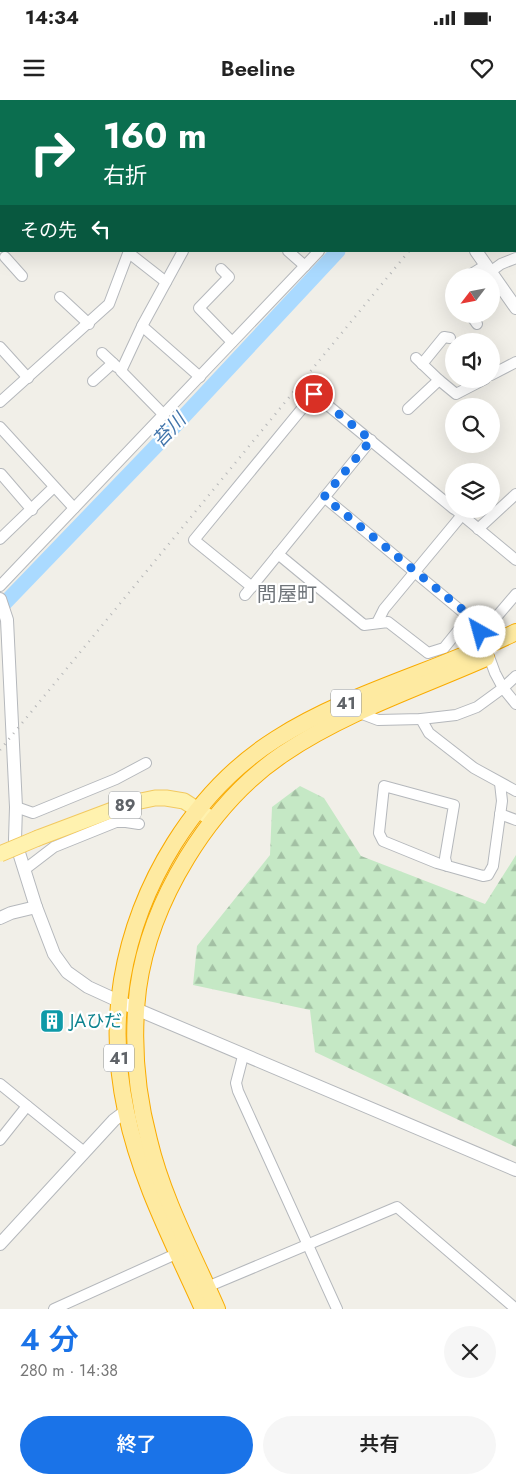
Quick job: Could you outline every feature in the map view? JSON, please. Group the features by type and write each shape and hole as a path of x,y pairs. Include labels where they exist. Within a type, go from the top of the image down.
{"highway":[{"name":"41","path":"217,1309 163,1184 149,1142 138,1082 136,1009 143,966 156,924 176,877 212,819 232,796 261,770 305,740 358,712 487,652 516,632"},
{"name":"41","path":"203,1309 142,1170 126,1111 119,1067 119,1002 127,956 141,910 162,864 198,810 213,792 275,739 300,724 352,700 487,652 516,644"}],"main road":[{"name":"89","path":"0,854 131,802 144,799 176,799 212,819"}],"street":[{"path":"0,402 89,324 109,304 129,252 166,282"},
{"path":"121,371 142,326 182,252"},
{"path":"289,252 305,266"},
{"path":"0,586 318,252"},
{"path":"477,252 488,268 516,258"},
{"path":"5,257 22,276"},
{"path":"221,270 229,277 199,308 232,342"},
{"path":"500,285 516,308"},
{"path":"60,297 89,324"},
{"path":"142,326 200,377"},
{"path":"445,337 419,361 445,385"},
{"path":"0,347 28,378"},
{"path":"102,353 163,414"},
{"path":"500,370 516,362"},
{"path":"93,382 113,363"},
{"path":"408,409 439,380"},
{"path":"449,388 456,394 468,388"},
{"path":"371,440 248,591 194,540 314,394 371,440 445,502"},
{"path":"0,428 74,508"},
{"path":"1,474 32,510"},
{"path":"0,539 54,487"},
{"path":"478,528 516,494"},
{"path":"324,497 476,622 495,673 503,688 516,704"},
{"path":"377,623 384,609 416,572 451,518"},
{"path":"465,518 516,560"},
{"path":"278,554 364,625 388,622 428,653 444,648 461,627 476,622 493,620 516,594"},
{"path":"0,599 4,625 16,807 15,840 51,948 67,972 88,987 119,1002 516,1170"},
{"path":"358,712 378,720 421,719 464,713 477,707 516,676"},
{"path":"421,719 429,733 474,768 516,791"},
{"path":"16,807 33,813 116,779 146,763"},
{"path":"447,866 445,858 454,805 384,786 379,833 383,841 447,866 483,876 488,875 493,866 502,801 500,783"},
{"path":"500,814 516,820"},
{"path":"24,870 47,851 116,822 139,824"},
{"path":"0,918 11,913 36,907"},
{"path":"244,1056 237,1076 238,1091 337,1309"},
{"path":"0,1084 84,1152"},
{"path":"0,1140 27,1106"},
{"path":"1,1242 114,1120 126,1111"},
{"path":"207,1287 397,1207 516,1309"},
{"path":"54,1309 178,1253"}],"green space":[{"path":"300,786 324,798 361,856 485,904 516,855 516,1147 315,1052 310,1010 193,985 197,946 270,855 272,807"}],"waterway":[{"name":"苔川","path":"0,608 158,444 337,252"}],"railway":[{"path":"0,750 408,252"}],"place":[{"name":"JAひだ","path":"52,1021"}],"district":[{"name":"問屋町","path":"287,594"}],"route":[{"path":"314,394 371,440 324,497 474,619 478,624 480,632"}]}
